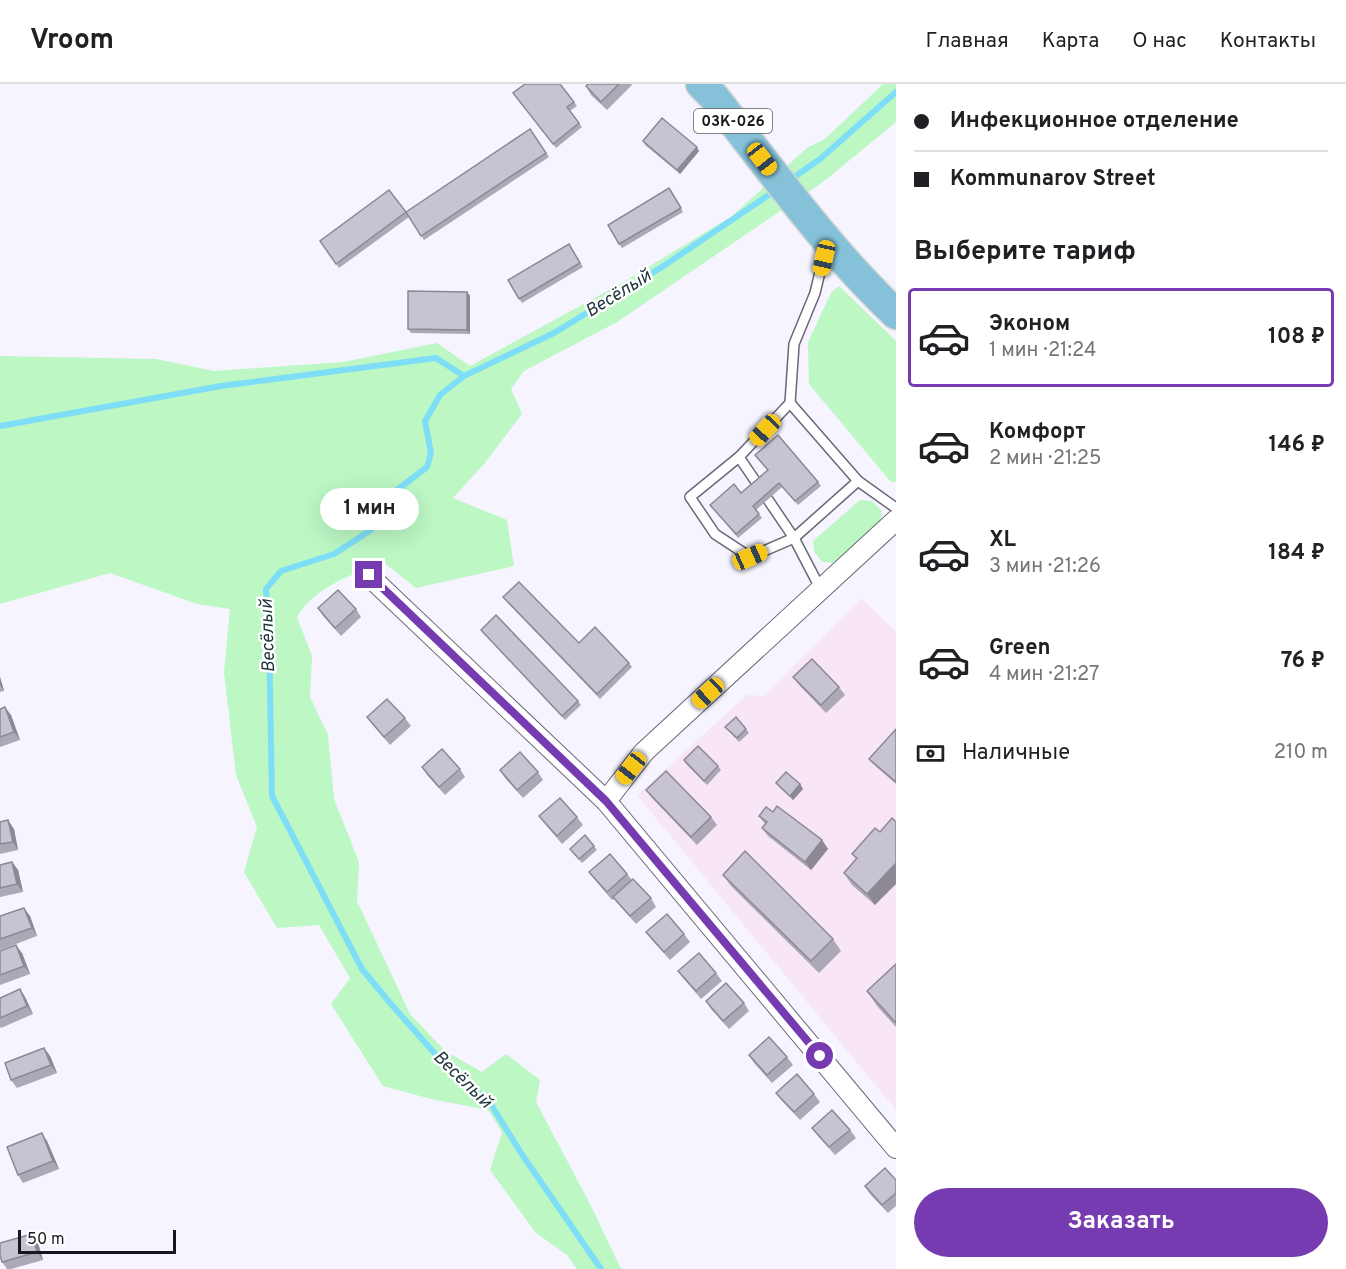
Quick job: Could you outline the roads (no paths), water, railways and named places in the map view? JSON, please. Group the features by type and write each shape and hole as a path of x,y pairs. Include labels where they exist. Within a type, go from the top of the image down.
{"main road":[{"name":"03К-026","path":"701,84 714,97 867,287 896,314"}],"street":[{"path":"606,801 644,752 896,520"},
{"path":"369,575 606,801 896,1148"}],"lane":[{"path":"828,240 815,293 794,344 790,403 739,457 690,497 715,534 750,557 794,538 858,481"},
{"path":"790,403 858,481 896,508"},
{"path":"739,457 794,538 820,588"}],"waterway":[{"name":"Весёлый","path":"790,180 820,159 896,92"},
{"name":"Весёлый","path":"601,1269 523,1156 490,1103 437,1056 362,969 272,796 266,589 281,571 334,554 371,530 397,490 427,467 431,453 425,421 440,395 464,376 554,333 662,267 776,190"},
{"path":"0,426 221,386 436,358 464,376"}]}
